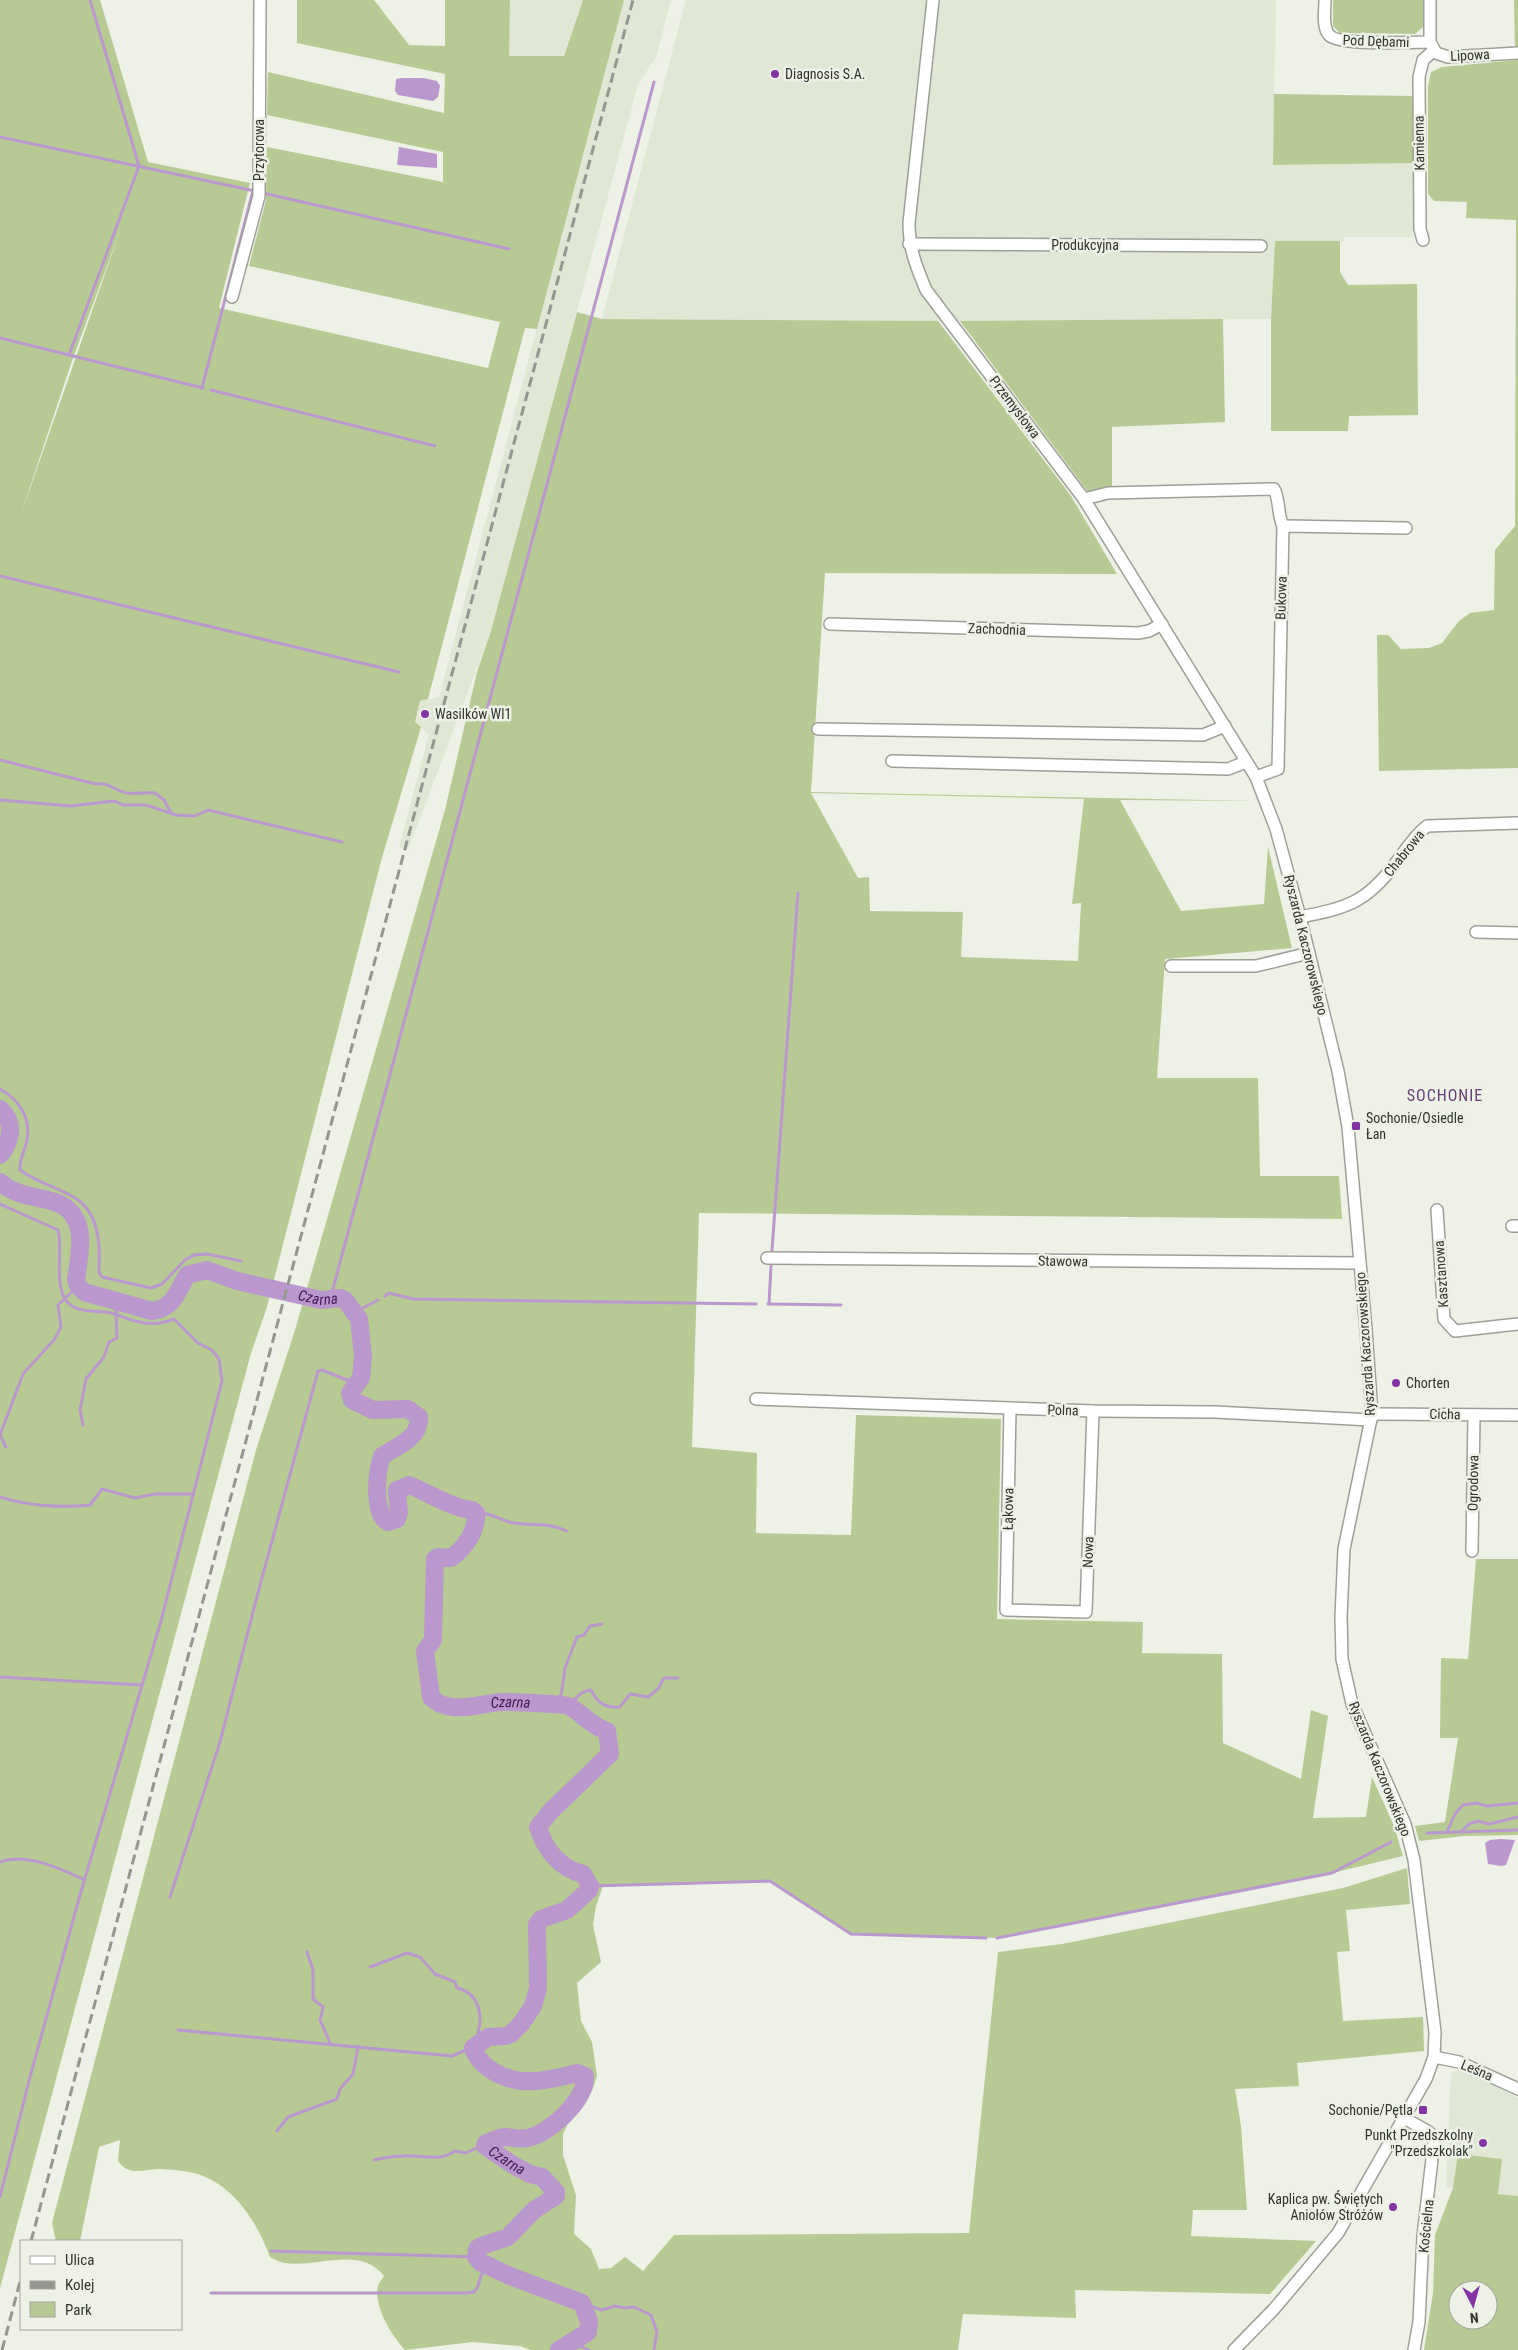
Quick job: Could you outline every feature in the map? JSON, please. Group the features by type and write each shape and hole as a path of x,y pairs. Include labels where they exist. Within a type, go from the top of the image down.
{"street":[{"name":"Przytorowa","path":"232,297 259,196 260,0"},
{"name":"Przemysłowa","path":"933,0 909,223 909,244 926,290 1084,499 1256,777"},
{"name":"Pod Dębami","path":"1325,0 1325,27 1334,39 1350,42 1432,46"},
{"path":"1430,0 1432,46"},
{"name":"Lipowa","path":"1432,46 1448,57 1518,52"},
{"name":"Kamienna","path":"1423,240 1420,229 1419,77 1423,60 1432,46"},
{"name":"Produkcyjna","path":"909,244 1261,246"},
{"path":"1084,499 1108,493 1274,489 1277,495 1278,514 1283,526 1406,528"},
{"name":"Bukowa","path":"1256,777 1278,769 1283,526"},
{"name":"Zachodnia","path":"830,624 1138,632 1148,631 1162,624"},
{"path":"818,729 1204,735 1225,726"},
{"path":"892,761 1228,769 1246,762"},
{"name":"Ryszarda Kaczorowskiego","path":"1234,2350 1274,2309 1338,2233 1426,2080 1434,2057 1434,2032 1414,1860 1405,1824 1352,1704 1342,1659 1340,1617 1344,1549 1372,1417 1348,1127 1338,1070 1300,916 1276,829 1256,777"},
{"name":"Chabrowa","path":"1300,916 1335,910 1370,893 1384,879 1419,832 1427,826 1518,823"},
{"path":"1476,932 1518,933"},
{"path":"1172,966 1256,966 1309,953"},
{"name":"Kasztanowa","path":"1437,1210 1444,1319 1456,1331 1518,1324"},
{"name":"Stawowa","path":"767,1258 1360,1263"},
{"name":"Polna","path":"756,1398 1093,1411 1215,1412 1372,1417"},
{"name":"Łąkowa","path":"1006,1610 1010,1408"},
{"name":"Nowa","path":"1006,1610 1086,1612 1093,1411"},
{"name":"Ogrodowa","path":"1472,1551 1474,1415"},
{"name":"Cicha","path":"1372,1417 1518,1415"},
{"name":"Leśna","path":"1434,2057 1458,2062 1518,2089"},
{"name":"Kościelna","path":"1404,2118 1429,2132 1434,2142 1423,2236 1419,2322 1414,2350"}],"shaded area":[{"path":"510,0 583,0 564,56 508,56"},
{"path":"624,0 671,0 656,57 638,84 491,631 408,850 399,847 429,734 415,722 420,701 439,697"},
{"path":"686,0 1276,0 1273,165 1413,163 1413,237 1344,237 1344,241 1275,241 1271,319 938,321 602,319"},
{"path":"423,78 437,81 440,86 438,97 433,101 398,95 395,91 396,79"},
{"path":"399,147 437,154 437,168 397,165"},
{"path":"1490,1840 1515,1840 1506,1865 1488,1864 1485,1843"},
{"name":"Punkt Przedszkolny \"Przedszkolak\"","path":"1460,2069 1518,2098 1518,2196 1446,2187 1451,2073"}],"green space":[{"path":"0,0 100,0 148,162 250,183 219,308 488,368 500,322 249,266 266,200 267,147 443,182 443,152 267,115 268,72 444,113 445,74 297,43 297,0 374,0 409,45 445,46 445,0 510,0 509,56 564,56 583,0 624,0 537,329 525,328 428,699 420,701 415,722 421,727 381,861 267,1307 251,1353 0,2288","holes":["121,228 20,517 72,361"]},
{"path":"1333,0 1423,0 1423,27 1415,34 1340,33 1333,26"},
{"path":"1514,0 1518,0 1518,49 1515,49"},
{"path":"1518,60 1518,768 1379,771 1377,635 1388,635 1401,649 1429,648 1442,643 1459,621 1470,613 1494,610 1495,550 1515,526 1516,220 1466,218 1467,202 1434,201 1428,194 1428,86 1431,72 1442,67"},
{"path":"1274,94 1414,96 1413,163 1273,165"},
{"path":"1275,241 1340,241 1340,272 1348,285 1417,284 1418,415 1349,416 1348,431 1271,431 1271,319"},
{"path":"577,312 602,319 938,321 1071,496 1117,574 825,573 811,792 1255,801 1120,800 1181,911 1264,904 1268,847 1292,948 1165,959 1157,1078 1258,1078 1260,1176 1339,1176 1342,1219 699,1213 692,1447 757,1453 756,1533 851,1535 856,1415 1001,1419 997,1619 1143,1622 1142,1653 1222,1654 1223,1743 1301,1779 1311,1710 1328,1716 1313,1818 1366,1817 1372,1777 1394,1826 1403,1856 1332,1873 997,1938 851,1934 770,1881 603,1886 596,1906 593,1925 601,1962 577,1983 581,2021 592,2042 597,2076 592,2091 574,2111 563,2134 563,2155 576,2195 574,2234 591,2249 599,2269 611,2268 625,2257 643,2271 674,2235 969,2233 998,1952 1062,1944 1343,1888 1407,1868 1410,1904 1346,1910 1350,1951 1337,1952 1343,2021 1423,2017 1424,2051 1297,2063 1299,2086 1235,2089 1241,2126 1247,2210 1193,2210 1191,2236 1316,2241 1270,2294 1075,2290 1076,2318 963,2314 958,2350 531,2350 520,2346 473,2342 405,2350 389,2329 381,2311 377,2294 378,2286 384,2276 374,2267 363,2262 351,2260 297,2264 284,2263 270,2257 258,2230 229,2192 204,2176 189,2172 159,2169 130,2170 118,2161 120,2140 99,2147 80,2240 56,2240 52,2223 256,1450 295,1330 445,810 477,672 491,631","holes":["811,793 1084,799 1072,904 1081,903 1078,961 961,957 963,912 870,911 869,877 858,878"]},
{"path":"1223,319 1225,422 1112,427 1112,488 1088,492 960,321"},
{"path":"1476,1559 1518,1559 1518,1835 1464,1836 1419,1841 1415,1826 1445,1822 1458,1738 1440,1738 1441,1658 1468,1659"},
{"path":"1458,2154 1502,2159 1498,2194 1518,2196 1518,2350 1424,2350 1433,2293 1435,2235 1453,2188"}],"waterway":[{"path":"69,355 139,166 90,0"},
{"path":"330,1300 654,82"},
{"path":"0,137 255,191"},
{"path":"202,388 253,191"},
{"path":"263,193 509,249"},
{"path":"0,338 203,388"},
{"path":"211,390 435,446"},
{"path":"0,576 399,672"},
{"path":"0,760 96,784 105,784 127,793 155,793 164,800 171,813"},
{"path":"0,800 71,806 114,801 123,805 146,805 176,815 195,816 208,810 342,842"},
{"path":"772,1250 798,893"},
{"path":"0,1089 18,1104 27,1124 27,1140 21,1159 20,1170 69,1194 88,1209 94,1221 98,1237 99,1272 102,1277 151,1288 162,1284 185,1260 194,1255 207,1254 241,1261"},
{"name":"Czarna","path":"0,1109 5,1114 10,1125 9,1137 0,1155"},
{"name":"Czarna","path":"0,1182 21,1193 62,1205 70,1212 76,1220 79,1229 80,1250 76,1280 78,1286 84,1292 152,1311 170,1303 187,1275 207,1270 237,1281 321,1300 341,1298 345,1300 359,1319 363,1356 361,1378 350,1393 352,1400 373,1410 408,1409 419,1417 416,1431 412,1436 382,1456 377,1491 383,1517 388,1522 397,1519 399,1513 397,1490 409,1485 476,1513 472,1533 461,1549 451,1558 438,1557 435,1559 433,1640 425,1651 431,1697 438,1703 456,1707 504,1702 565,1705 574,1709 596,1726 607,1731 610,1754 550,1812 538,1827 554,1857 560,1863 583,1874 590,1886 589,1890 567,1910 541,1919 537,1924 538,1988 533,2006 521,2024 511,2034 488,2037 473,2048 478,2059 487,2067 498,2074 520,2081 554,2079 577,2073 585,2076 580,2095 556,2123 537,2135 528,2138 501,2138 486,2143 485,2146 513,2165 530,2174 542,2177 556,2192 556,2196 534,2210 508,2237 477,2249 476,2257 480,2262 510,2276 582,2303 589,2321 588,2332 559,2350"},
{"path":"0,1204 58,1230 60,1283 65,1299 69,1304 80,1309 111,1313 144,1323 166,1322 174,1319 198,1343 212,1350 219,1359 222,1381 161,1621 80,1895 30,2077 0,2197"},
{"path":"769,1304 771,1266"},
{"path":"6,1447 0,1435 23,1374 54,1340 61,1327 58,1305 78,1286"},
{"path":"385,1296 389,1293 413,1299 756,1304"},
{"path":"83,1425 80,1410 86,1379 104,1357 109,1342 117,1338 116,1315 118,1300"},
{"path":"355,1312 378,1300"},
{"path":"768,1304 841,1305"},
{"path":"170,1897 220,1742 318,1371 322,1370 357,1384"},
{"path":"0,1497 45,1506 68,1506 90,1505 102,1489 135,1498 155,1494 193,1494"},
{"path":"476,1513 492,1515 514,1523 547,1525 567,1531"},
{"path":"558,1705 565,1668 577,1637 584,1635 590,1626 602,1624"},
{"path":"0,1677 142,1685"},
{"path":"570,1707 581,1693 591,1690 603,1704 611,1707 620,1707 630,1694 648,1697 658,1689 664,1678 678,1678"},
{"path":"1447,1832 1455,1814 1463,1805 1476,1803 1487,1806 1518,1803"},
{"path":"1461,1832 1469,1824 1478,1821 1489,1824 1518,1817"},
{"path":"1427,1833 1518,1830"},
{"path":"997,1938 1332,1873 1391,1842"},
{"path":"0,1862 10,1859 32,1860 85,1880"},
{"path":"590,1886 770,1881 851,1934 986,1938"},
{"path":"307,1952 313,1970 313,1999 323,2007 320,2020 331,2045"},
{"path":"370,1967 407,1953 420,1957 435,1974 455,1982 457,1988 470,1994 475,1999 480,2019 478,2033 485,2039"},
{"path":"178,2030 452,2056 475,2046"},
{"path":"277,2131 288,2117 337,2099 340,2089 353,2074 358,2047"},
{"path":"374,2160 399,2156 442,2157 455,2151 466,2153 485,2144"},
{"path":"271,2251 476,2257"},
{"path":"211,2293 465,2293 474,2292 477,2288 485,2265"},
{"path":"582,2303 602,2310 615,2306 624,2308 634,2307 651,2315 657,2332 654,2350"},
{"path":"571,2342 589,2350"}],"railway":[{"path":"31,2240 633,0"},
{"path":"2,2350 20,2282"}],"place":[{"name":"Diagnosis S.A.","path":"775,74"},
{"name":"Wasilków Wl1","path":"425,714"},
{"name":"Sochonie/Osiedle Łan","path":"1356,1126"},
{"name":"Chorten","path":"1396,1383"},
{"name":"Sochonie/Pętla","path":"1423,2110"},
{"name":"Punkt Przedszkolny \"Przedszkolak\"","path":"1483,2143"},
{"name":"Kaplica pw. Świętych Aniołów Stróżów","path":"1393,2207"}],"district":[{"name":"SOCHONIE","path":"1445,1095"}]}
